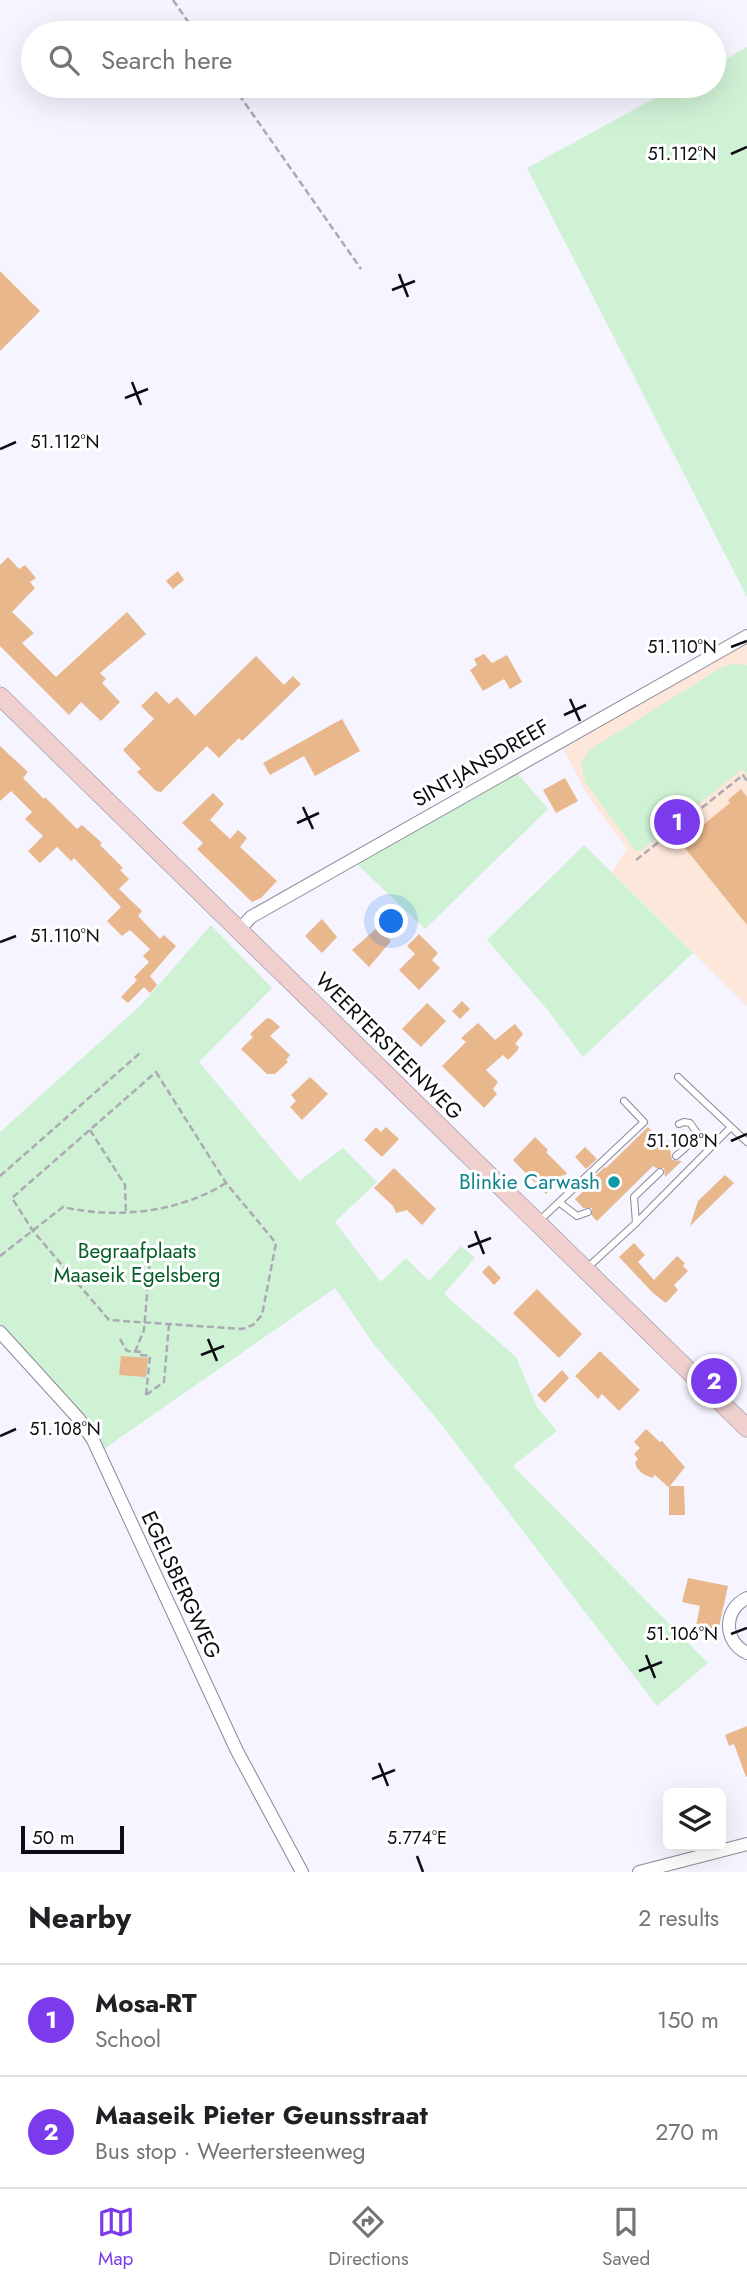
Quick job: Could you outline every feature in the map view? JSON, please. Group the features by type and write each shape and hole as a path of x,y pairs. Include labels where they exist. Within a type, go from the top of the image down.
{"main road":[{"name":"WEERTERSTEENWEG","path":"0,696 747,1428"}],"street":[{"name":"SINT-JANSDREEF","path":"239,930 251,916 747,636"},
{"name":"EGELSBERGWEG","path":"0,1332 79,1419 93,1440 237,1751 302,1872"},
{"path":"747,1598 734,1607 728,1625 734,1644 747,1653"},
{"path":"639,1872 747,1844"}],"lane":[{"path":"678,1077 747,1142"},
{"path":"537,1224 644,1122 624,1101"},
{"path":"676,1156 694,1140 697,1133 690,1123 679,1124"},
{"path":"584,1270 636,1223 731,1127"},
{"path":"636,1223 634,1197 660,1172"},
{"path":"560,1203 577,1216 587,1212"}],"path":[{"path":"173,0 188,21"},
{"path":"241,98 361,269"},
{"path":"636,860 743,775 747,781"},
{"path":"0,1177 140,1053"},
{"path":"156,1072 226,1183 276,1243 262,1315 253,1325 242,1329 109,1320 33,1231 12,1198 156,1072"},
{"path":"90,1130 125,1185 126,1214"},
{"path":"0,1256 63,1207 85,1212 126,1214 161,1208 212,1192 226,1183"},
{"path":"135,1352 144,1330 150,1260"},
{"path":"120,1339 127,1351 150,1356 146,1395 164,1382 169,1324"}],"shaded area":[{"path":"747,643 747,1006 612,872 627,849 587,794 562,747"}],"green space":[{"path":"747,47 747,597 527,168 655,98 726,98 726,59"},
{"path":"733,664 747,665 747,775 742,769 641,851 635,850 585,782 581,763 591,749 722,667"},
{"path":"517,773 548,809 425,929 357,864"},
{"path":"584,845 693,953 583,1057 546,1008 487,940"},
{"name":"Begraafplaats Maaseik Egelsberg","path":"211,925 272,988 199,1062 299,1181 343,1148 377,1182 335,1222 381,1282 406,1258 429,1281 461,1246 475,1258 444,1294 516,1357 537,1407 557,1431 513,1466 708,1663 657,1706 441,1424 373,1343 335,1288 104,1449 88,1421 0,1324 0,1132 141,1005"}],"building":[{"path":"0,271 40,311 0,351"},
{"path":"8,557 19,569 25,565 36,578 30,582 35,588 12,612 34,633 22,643 56,677 127,612 146,634 100,673 106,679 102,683 120,702 101,721 81,702 69,715 0,646 0,565"},
{"path":"178,571 184,580 173,589 166,581"},
{"path":"484,654 492,663 507,655 522,682 510,689 504,679 483,691 470,670 477,665 474,659"},
{"path":"256,656 284,685 293,676 301,684 242,741 239,738 219,758 207,746 161,792 156,791 137,772 141,769 123,750 154,719 141,706 156,691 169,704 177,697 195,716"},
{"path":"342,719 360,751 315,776 304,756 270,775 263,763"},
{"path":"0,746 28,772 23,778 44,799 45,797 77,829 82,825 102,843 100,845 123,868 120,870 129,879 119,889 142,911 138,916 160,939 164,935 176,946 150,976 157,985 150,993 144,987 128,1003 121,997 137,980 134,977 149,962 143,956 150,949 130,930 122,936 107,921 121,907 74,858 71,861 57,847 40,863 28,851 43,836 25,819 32,812 11,791 0,801"},
{"path":"565,778 578,801 556,813 543,790"},
{"path":"741,789 747,797 747,925 681,843 730,803 728,800"},
{"path":"213,793 224,804 210,820 230,839 238,830 247,838 240,847 277,881 261,898 252,902 197,849 203,843 182,823"},
{"path":"322,919 337,937 322,953 305,936"},
{"path":"377,928 391,941 369,967 352,950"},
{"path":"419,934 438,953 432,960 440,968 419,990 399,970 415,954 407,946"},
{"path":"462,1001 470,1009 460,1019 452,1011"},
{"path":"427,1003 446,1021 421,1047 402,1029"},
{"path":"267,1018 280,1027 270,1036 290,1055 286,1060 288,1062 275,1074 267,1074 241,1049 253,1037 250,1034"},
{"path":"478,1023 495,1040 515,1024 523,1034 515,1044 519,1047 517,1051 508,1060 503,1055 486,1070 498,1082 493,1089 497,1094 484,1108 442,1066 466,1042 461,1038"},
{"path":"310,1077 328,1094 302,1120 290,1107 296,1101 291,1095"},
{"path":"376,1127 381,1132 386,1127 399,1139 382,1157 364,1140"},
{"name":"Blinkie Carwash","path":"648,1127 670,1149 672,1160 682,1161 665,1177 664,1168 653,1166 597,1221 592,1216 592,1208 583,1208 575,1199 596,1179 594,1177"},
{"path":"535,1137 567,1173 546,1194 513,1160"},
{"path":"585,1147 597,1159 586,1169 575,1157"},
{"path":"394,1168 436,1209 422,1225 407,1210 396,1213 393,1206 374,1188"},
{"path":"725,1175 734,1183 690,1226 698,1201"},
{"path":"634,1243 645,1255 638,1262 654,1280 677,1256 685,1263 683,1266 688,1271 674,1285 678,1290 666,1303 619,1257"},
{"path":"489,1265 501,1278 494,1285 482,1272"},
{"path":"537,1289 582,1334 559,1358 513,1313"},
{"path":"600,1351 640,1390 619,1411 602,1394 598,1399 575,1376"},
{"path":"121,1356 148,1358 146,1377 119,1375"},
{"path":"562,1370 569,1378 545,1403 537,1395"},
{"path":"646,1429 662,1441 685,1467 670,1486 684,1486 685,1515 669,1515 669,1486 655,1475 652,1478 637,1468 635,1462 638,1459 634,1454 640,1448 634,1442"},
{"path":"688,1578 728,1586 718,1631 696,1626 700,1606 682,1602"},
{"path":"747,1726 746,1777 734,1744 729,1746 725,1735"}],"place":[{"name":"Mosa-RT","path":"677,822"},
{"name":"Blinkie Carwash","path":"614,1182"},
{"name":"Maaseik Pieter Geunsstraat","path":"714,1381"}]}
